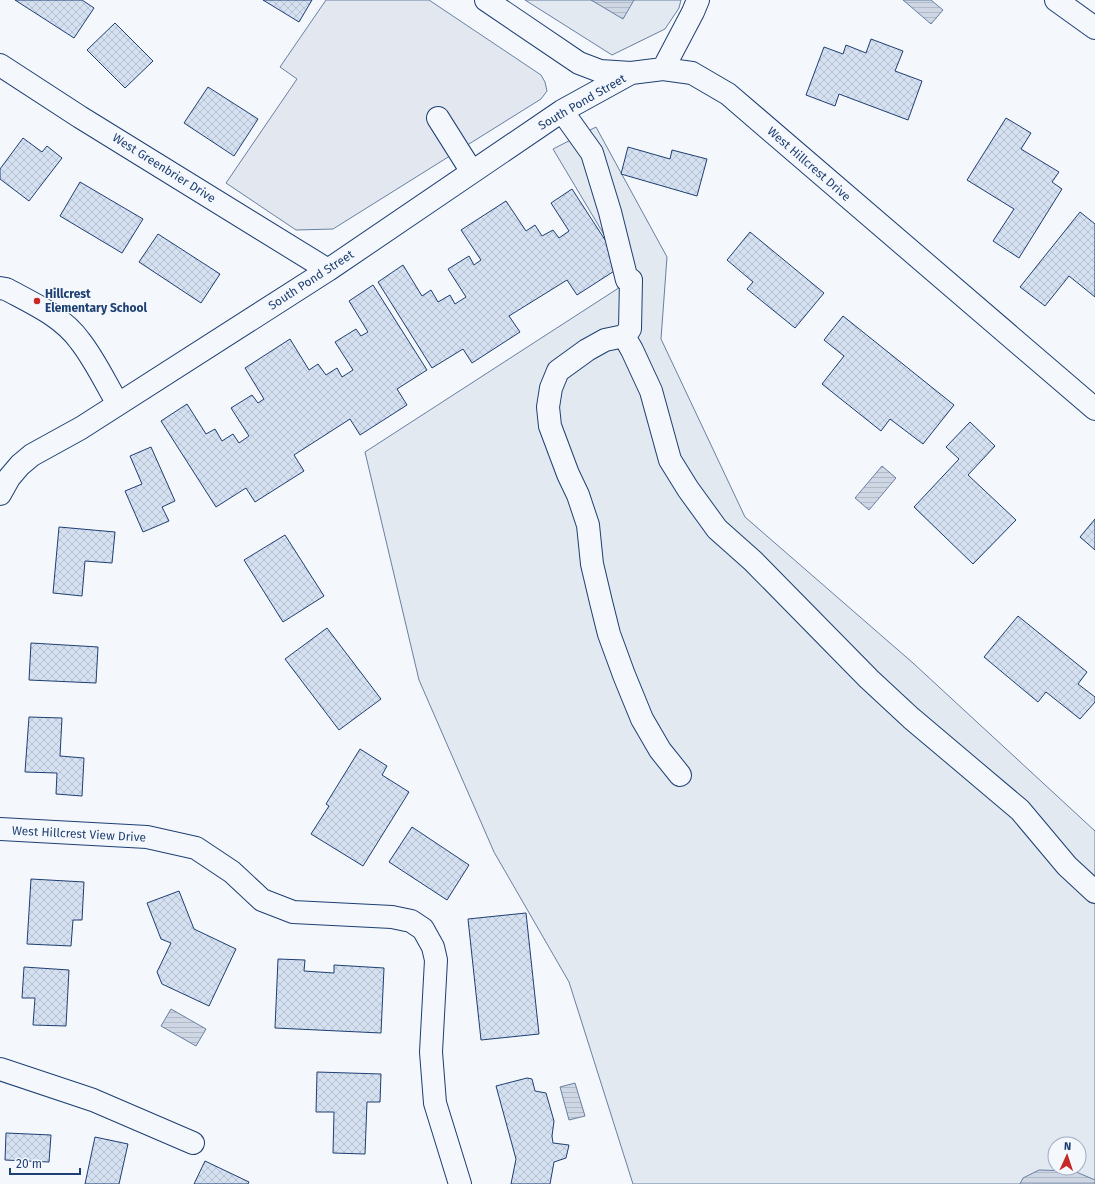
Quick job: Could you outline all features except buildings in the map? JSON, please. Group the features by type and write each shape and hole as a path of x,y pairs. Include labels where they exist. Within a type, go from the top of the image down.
{"street":[{"name":"West Hillcrest Drive","path":"486,0 579,63 600,71 631,73 663,69 692,74 728,94 1095,409"},
{"path":"1056,0 1095,28"},
{"path":"663,69 694,4"},
{"name":"West Greenbrier Drive","path":"0,65 80,117 328,270"},
{"name":"South Pond Street","path":"0,494 9,478 20,465 32,455 81,428 328,270 562,111 631,73"},
{"path":"562,111 592,153 610,212 627,280 631,280 630,329 624,336 605,340 587,350 558,371 551,388 548,407 550,426 568,474 578,495 588,525 592,564 601,602 609,634 624,675 642,719 660,750 680,775"},
{"path":"438,118 472,172"},
{"path":"0,288 6,289 38,305 60,320 80,340 118,404"},
{"path":"624,336 651,390 670,460 688,489 717,529 753,561 869,679 911,718 1020,810 1067,866 1095,892"},
{"name":"West Hillcrest View Drive","path":"0,829 147,837 196,848 232,872 262,900 293,912 392,917 411,921 423,929 433,947 436,960 431,1052 435,1103 460,1184"},
{"path":"0,1069 93,1100 193,1144"}],"shaded area":[{"path":"326,0 429,0 541,75 545,82 547,91 541,99 333,229 296,230 226,183 297,79 280,67"},
{"path":"525,0 681,0 679,8 665,29 612,55"},
{"path":"591,0 634,0 623,19"},
{"path":"903,0 931,0 943,10 931,24"},
{"path":"596,127 667,257 661,339 745,517 913,663 1095,831 1095,1184 633,1184 569,982 494,852 419,680 365,452 631,280 553,149"},
{"path":"882,466 896,478 869,510 855,498"},
{"path":"171,1009 206,1029 196,1046 161,1026"},
{"path":"575,1083 585,1116 569,1120 560,1087"},
{"path":"1039,1170 1047,1170 1047,1176 1086,1176 1095,1180 1095,1184 1020,1184 1023,1178"}],"place":[{"name":"Hillcrest Elementary School","path":"37,301"}]}
